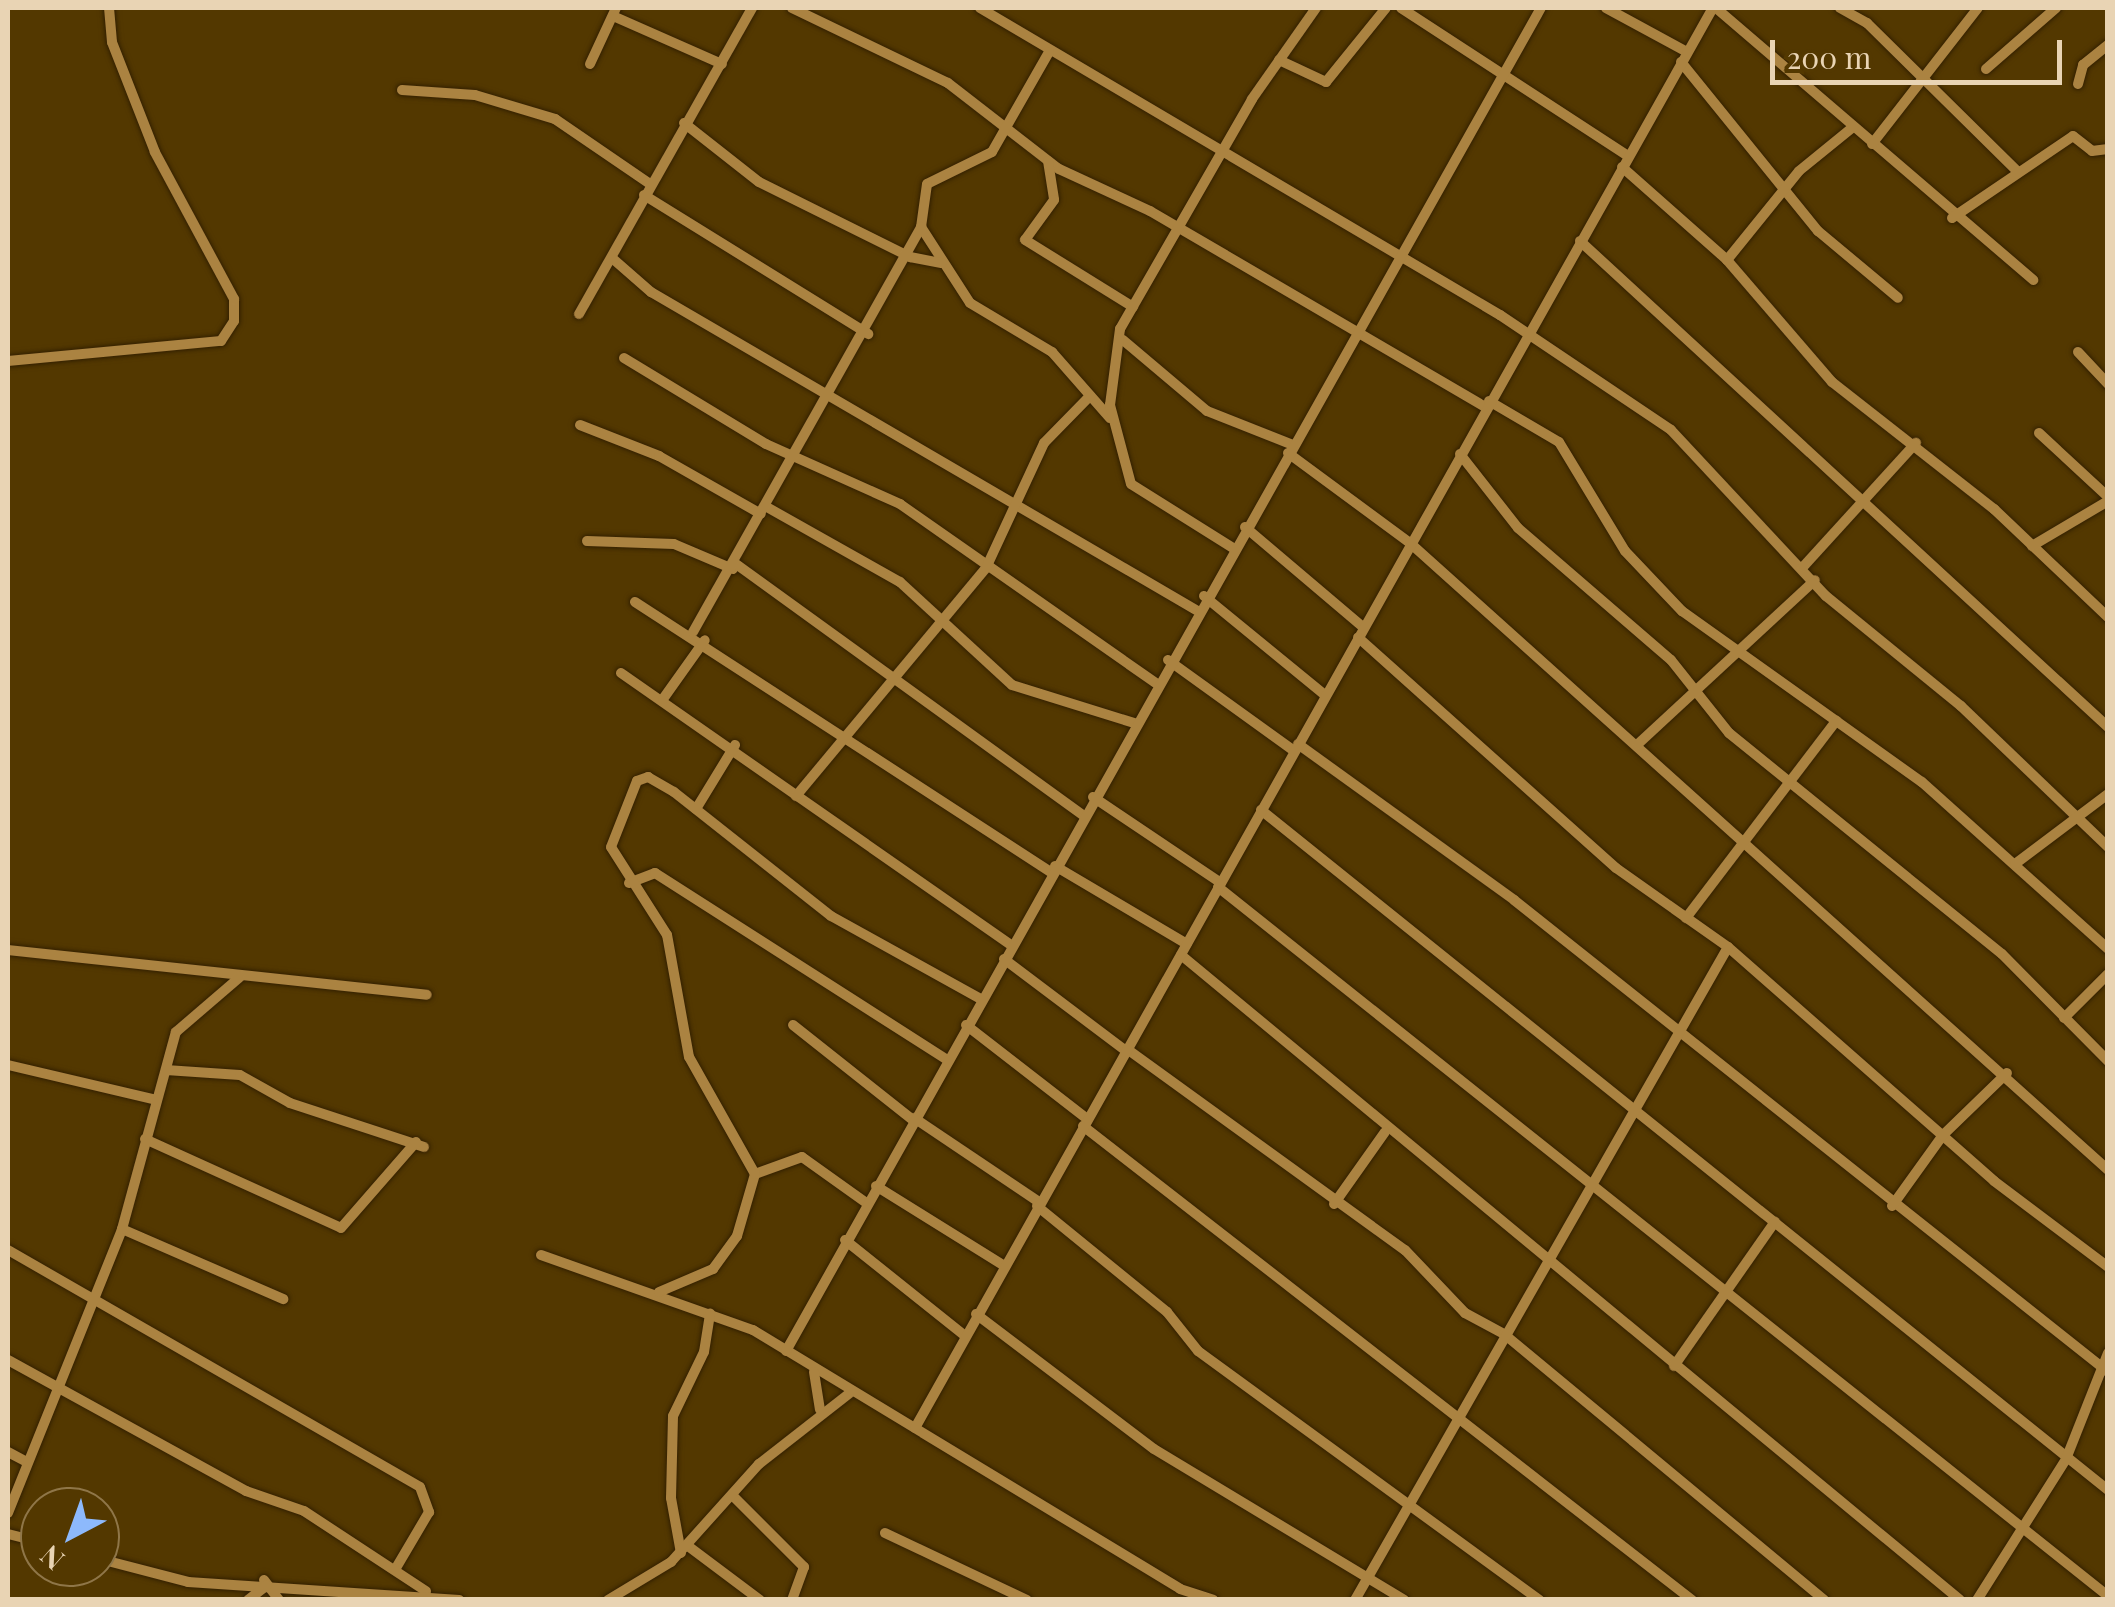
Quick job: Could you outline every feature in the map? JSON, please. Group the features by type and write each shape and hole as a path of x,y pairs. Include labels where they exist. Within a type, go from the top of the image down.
{"street":[{"path":"8,360 221,341 234,322 234,299 155,152 112,42 109,8"},
{"path":"578,314 752,8"},
{"path":"792,8 948,84 1006,134 1048,161 1183,231 1559,442 1625,551 1682,610 1836,721 2015,864 2108,948"},
{"path":"980,8 1049,52 1396,252 1671,430 1815,580 2108,846"},
{"path":"1112,420 1122,320 1183,231 1222,152 1316,8"},
{"path":"1280,60 1326,82 1386,8"},
{"path":"1401,8 1628,156"},
{"path":"786,1351 1196,610 1358,332 1396,252 1541,8"},
{"path":"1606,8 1684,57 1784,190 1898,298"},
{"path":"914,1428 1526,334 1714,8 1952,218 2033,280"},
{"path":"1840,8 2018,172"},
{"path":"1872,144 1978,8"},
{"path":"1986,68 2056,8"},
{"path":"590,64 614,12 722,64"},
{"path":"2078,84 2084,65 2108,46"},
{"path":"693,632 735,567 763,510 910,257 921,227 927,184 978,163 1006,134 1049,52"},
{"path":"402,90 475,96 555,119 650,184"},
{"path":"684,123 759,182 910,257 942,263"},
{"path":"1727,260 1784,190 1853,127"},
{"path":"1952,218 2072,136 2092,151 2108,149"},
{"path":"1048,161 1054,200 1025,240 1134,306"},
{"path":"1622,168 1727,260 1832,382 1916,443 2108,617"},
{"path":"644,196 868,334"},
{"path":"921,227 970,302 1052,352 1112,420 1132,484 1233,548"},
{"path":"1580,241 2108,727"},
{"path":"612,258 652,292 832,394 1016,510 1196,610"},
{"path":"1123,340 1224,422 1291,449 1410,543 2007,1073 2108,1170"},
{"path":"2078,352 2108,384"},
{"path":"624,358 795,456 900,504 986,568 1156,683"},
{"path":"796,796 840,736 946,622 986,568 1044,443 1090,396"},
{"path":"580,425 646,450 900,582 1012,686 1134,724"},
{"path":"2032,546 2108,499 2040,433"},
{"path":"1804,568 1866,504 1916,443"},
{"path":"1460,454 1542,552 1694,684 1730,734 2002,954 2108,1061"},
{"path":"1245,527 1616,868 1728,947 1942,1135 2108,1268"},
{"path":"587,540 674,544 735,567 1083,815"},
{"path":"1638,744 1694,684 1815,580"},
{"path":"1204,596 1325,696"},
{"path":"635,602 705,640 764,692 816,712 840,736 1184,950 1386,1132 1548,1259 1960,1600"},
{"path":"663,699 705,640"},
{"path":"1168,660 1296,747 1676,1032 2105,1370"},
{"path":"622,673 734,745 796,796 1012,946"},
{"path":"1686,918 1793,788 1836,721"},
{"path":"696,809 734,745"},
{"path":"659,1292 712,1269 737,1236 755,1174 684,1043 667,935 629,883 610,830 637,781 658,782 831,916 981,999"},
{"path":"2015,864 2108,794"},
{"path":"1093,796 1220,885 2108,1596"},
{"path":"1261,810 2108,1490"},
{"path":"629,883 655,874 946,1059"},
{"path":"1356,1600 1413,1502 1458,1413 1728,947"},
{"path":"8,950 427,995"},
{"path":"1004,960 1126,1050 1237,1121 1334,1204 1504,1334 1824,1600"},
{"path":"2064,1018 2108,974"},
{"path":"8,1513 26,1460 62,1386 92,1298 122,1229 154,1099 176,1032 240,977"},
{"path":"793,1025 913,1119 1038,1204 1167,1312 1198,1352 1413,1502 1540,1600"},
{"path":"966,1025 1692,1600"},
{"path":"8,1065 154,1099"},
{"path":"145,1139 341,1228 420,1145 311,1111 240,1075 166,1070"},
{"path":"1892,1206 1942,1135 2007,1073"},
{"path":"1334,1204 1386,1132"},
{"path":"755,1174 802,1157 866,1202"},
{"path":"876,1186 1003,1265"},
{"path":"1674,1366 1775,1222"},
{"path":"122,1229 282,1299"},
{"path":"845,1240 964,1335"},
{"path":"8,1250 420,1487 430,1512 396,1568"},
{"path":"541,1255 659,1292 710,1312 786,1351 850,1393 1212,1600"},
{"path":"710,1312 673,1416 671,1498 684,1550 760,1600"},
{"path":"976,1314 1154,1449 1404,1600"},
{"path":"1977,1600 2027,1532 2066,1459 2105,1370 2108,1353"},
{"path":"8,1360 396,1568 426,1591"},
{"path":"813,1369 820,1410"},
{"path":"608,1600 684,1550 732,1496 820,1410 850,1393"},
{"path":"8,1452 26,1460"},
{"path":"732,1496 804,1567 792,1600"},
{"path":"884,1533 1026,1600"},
{"path":"120,1564 188,1582 426,1591 459,1600"},
{"path":"248,1600 266,1582"},
{"path":"266,1582 279,1600"}]}
